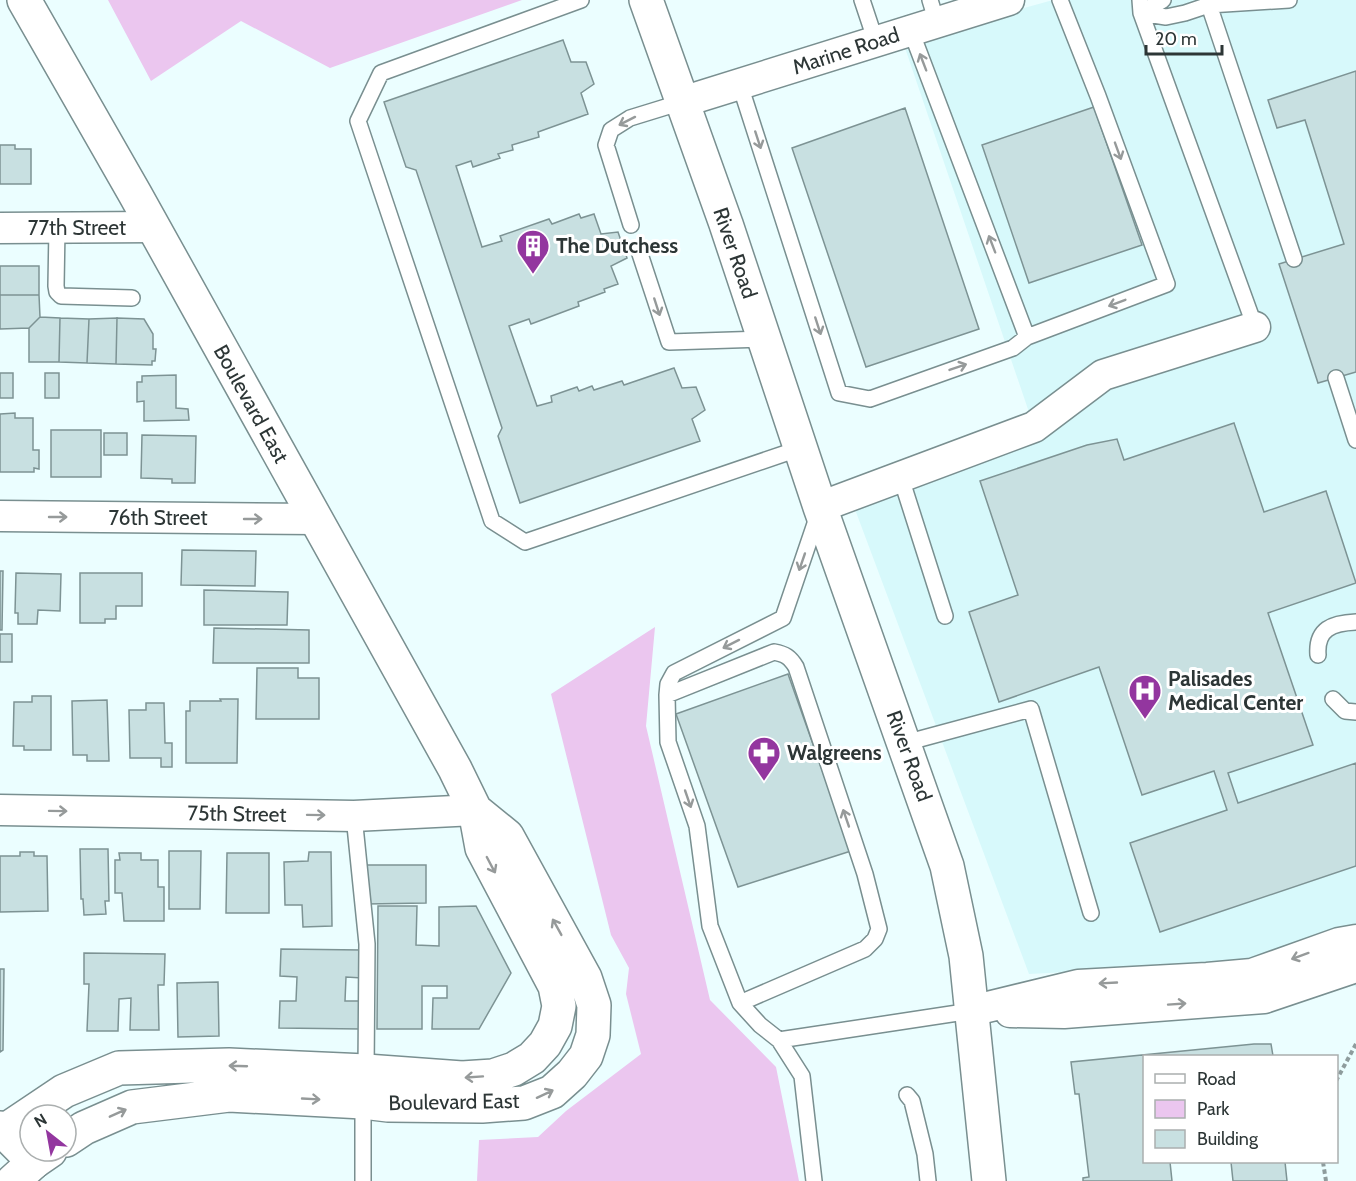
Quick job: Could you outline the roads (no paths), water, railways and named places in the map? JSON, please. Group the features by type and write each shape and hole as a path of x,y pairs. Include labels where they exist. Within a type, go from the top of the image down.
{"main road":[{"name":"Boulevard East","path":"24,0 135,194 455,768 475,810 482,848 555,986 559,1006 555,1026 546,1044 532,1058 514,1069 493,1076 229,1095 132,1107 78,1132"},
{"name":"River Road","path":"646,0 820,507 947,866 966,956 989,1181"},
{"name":"Boulevard East","path":"1,1131 64,1091 119,1068 229,1065 365,1086"},
{"path":"1,1131 32,1165"}],"street":[{"name":"Marine Road","path":"682,102 876,42 926,18 1009,0"},
{"name":"77th Street","path":"0,228 153,227"},
{"path":"820,507 1034,427 1103,375 1255,327"},
{"name":"76th Street","path":"0,516 316,519"},
{"name":"75th Street","path":"0,810 354,816 475,810"},
{"path":"971,1011 1078,985 1252,974 1339,943 1356,940"},
{"path":"971,1011 1064,1013 1264,998 1356,967"}],"lane":[{"path":"581,0 381,73 358,121 492,521 525,542 801,448"},
{"path":"862,0 876,42"},
{"path":"740,85 839,393 870,399 1013,348 1027,337 1167,284 1060,0"},
{"path":"1140,6 1163,0"},
{"path":"1193,0 1209,5"},
{"path":"1140,6 1166,16 1185,13 1209,5 1289,0"},
{"path":"1209,5 1294,259"},
{"path":"1140,6 1255,327"},
{"path":"926,18 1027,337"},
{"path":"631,225 606,145 611,130 630,118 682,102"},
{"path":"57,228 56,286 61,296 132,298"},
{"path":"639,251 669,342 764,339"},
{"path":"1336,378 1356,440"},
{"path":"901,478 945,616"},
{"path":"813,1175 802,1076 779,1040 760,1025 740,1004 710,926 697,826 668,742 668,684 674,673 783,618 820,507"},
{"path":"1318,655 1317,642 1326,629 1346,622 1356,622"},
{"path":"668,695 774,651 791,658 796,667 865,874 879,929 875,939 865,948 740,1004"},
{"path":"1333,699 1345,711 1356,712"},
{"path":"905,743 1031,709 1091,913"},
{"path":"354,816 367,944 363,1181"},
{"path":"779,1040 971,1011"},
{"path":"908,1095 912,1101 925,1154 928,1181"}],"place":[{"name":"The Dutchess","path":"533,275"},
{"name":"Palisades Medical Center","path":"1145,720"},
{"name":"Walgreens","path":"764,782"}]}
